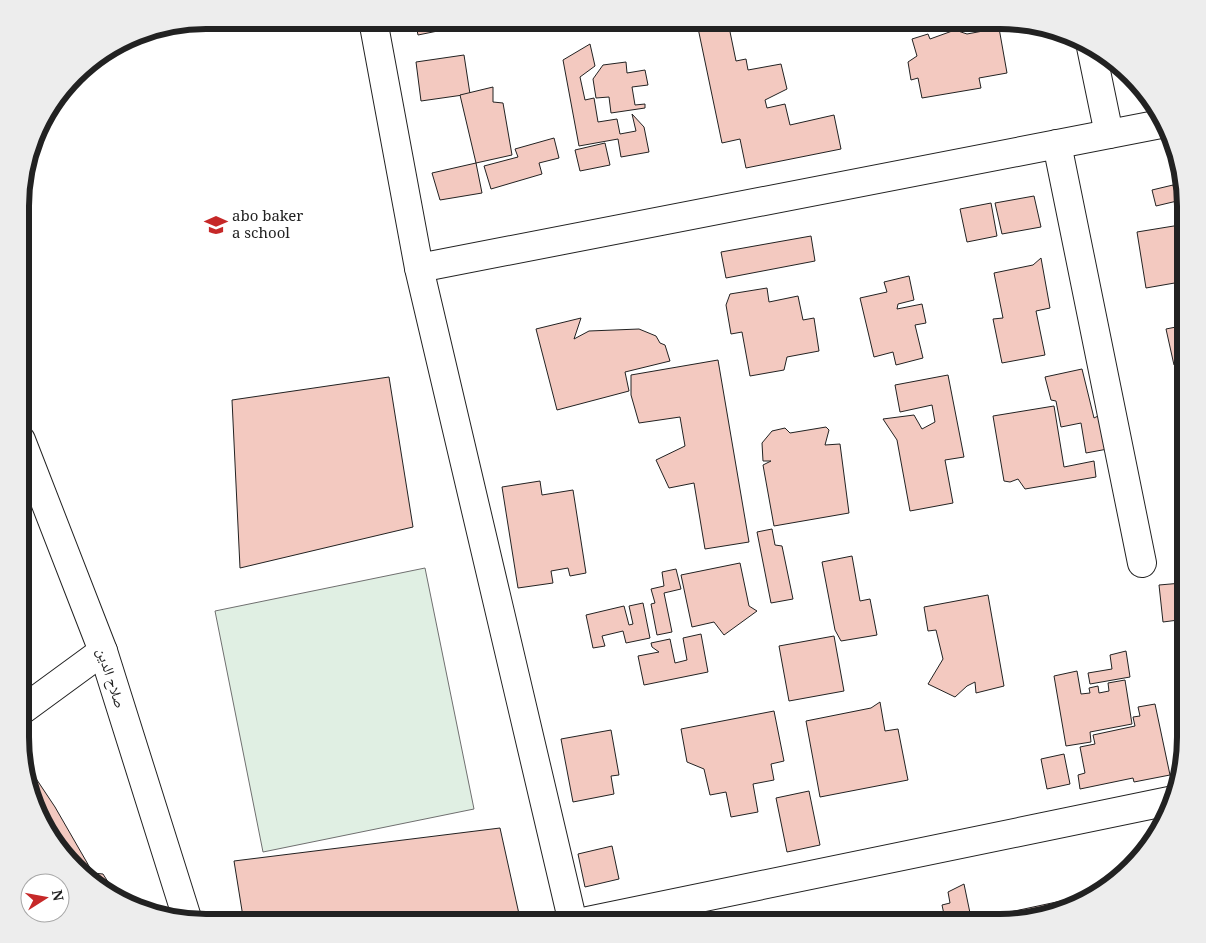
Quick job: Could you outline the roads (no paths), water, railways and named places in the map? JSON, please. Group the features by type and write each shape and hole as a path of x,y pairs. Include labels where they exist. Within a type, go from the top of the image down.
{"street":[{"path":"375,29 419,268 571,914"},
{"path":"1093,55 1109,134"},
{"path":"419,268 1157,125"},
{"path":"1057,144 1142,562"},
{"name":"صلاح الدين","path":"29,460 104,651 186,913"},
{"path":"29,704 104,651"},
{"path":"622,914 1165,802"}],"place":[{"name":"abo baker a school","path":"216,225"}]}
